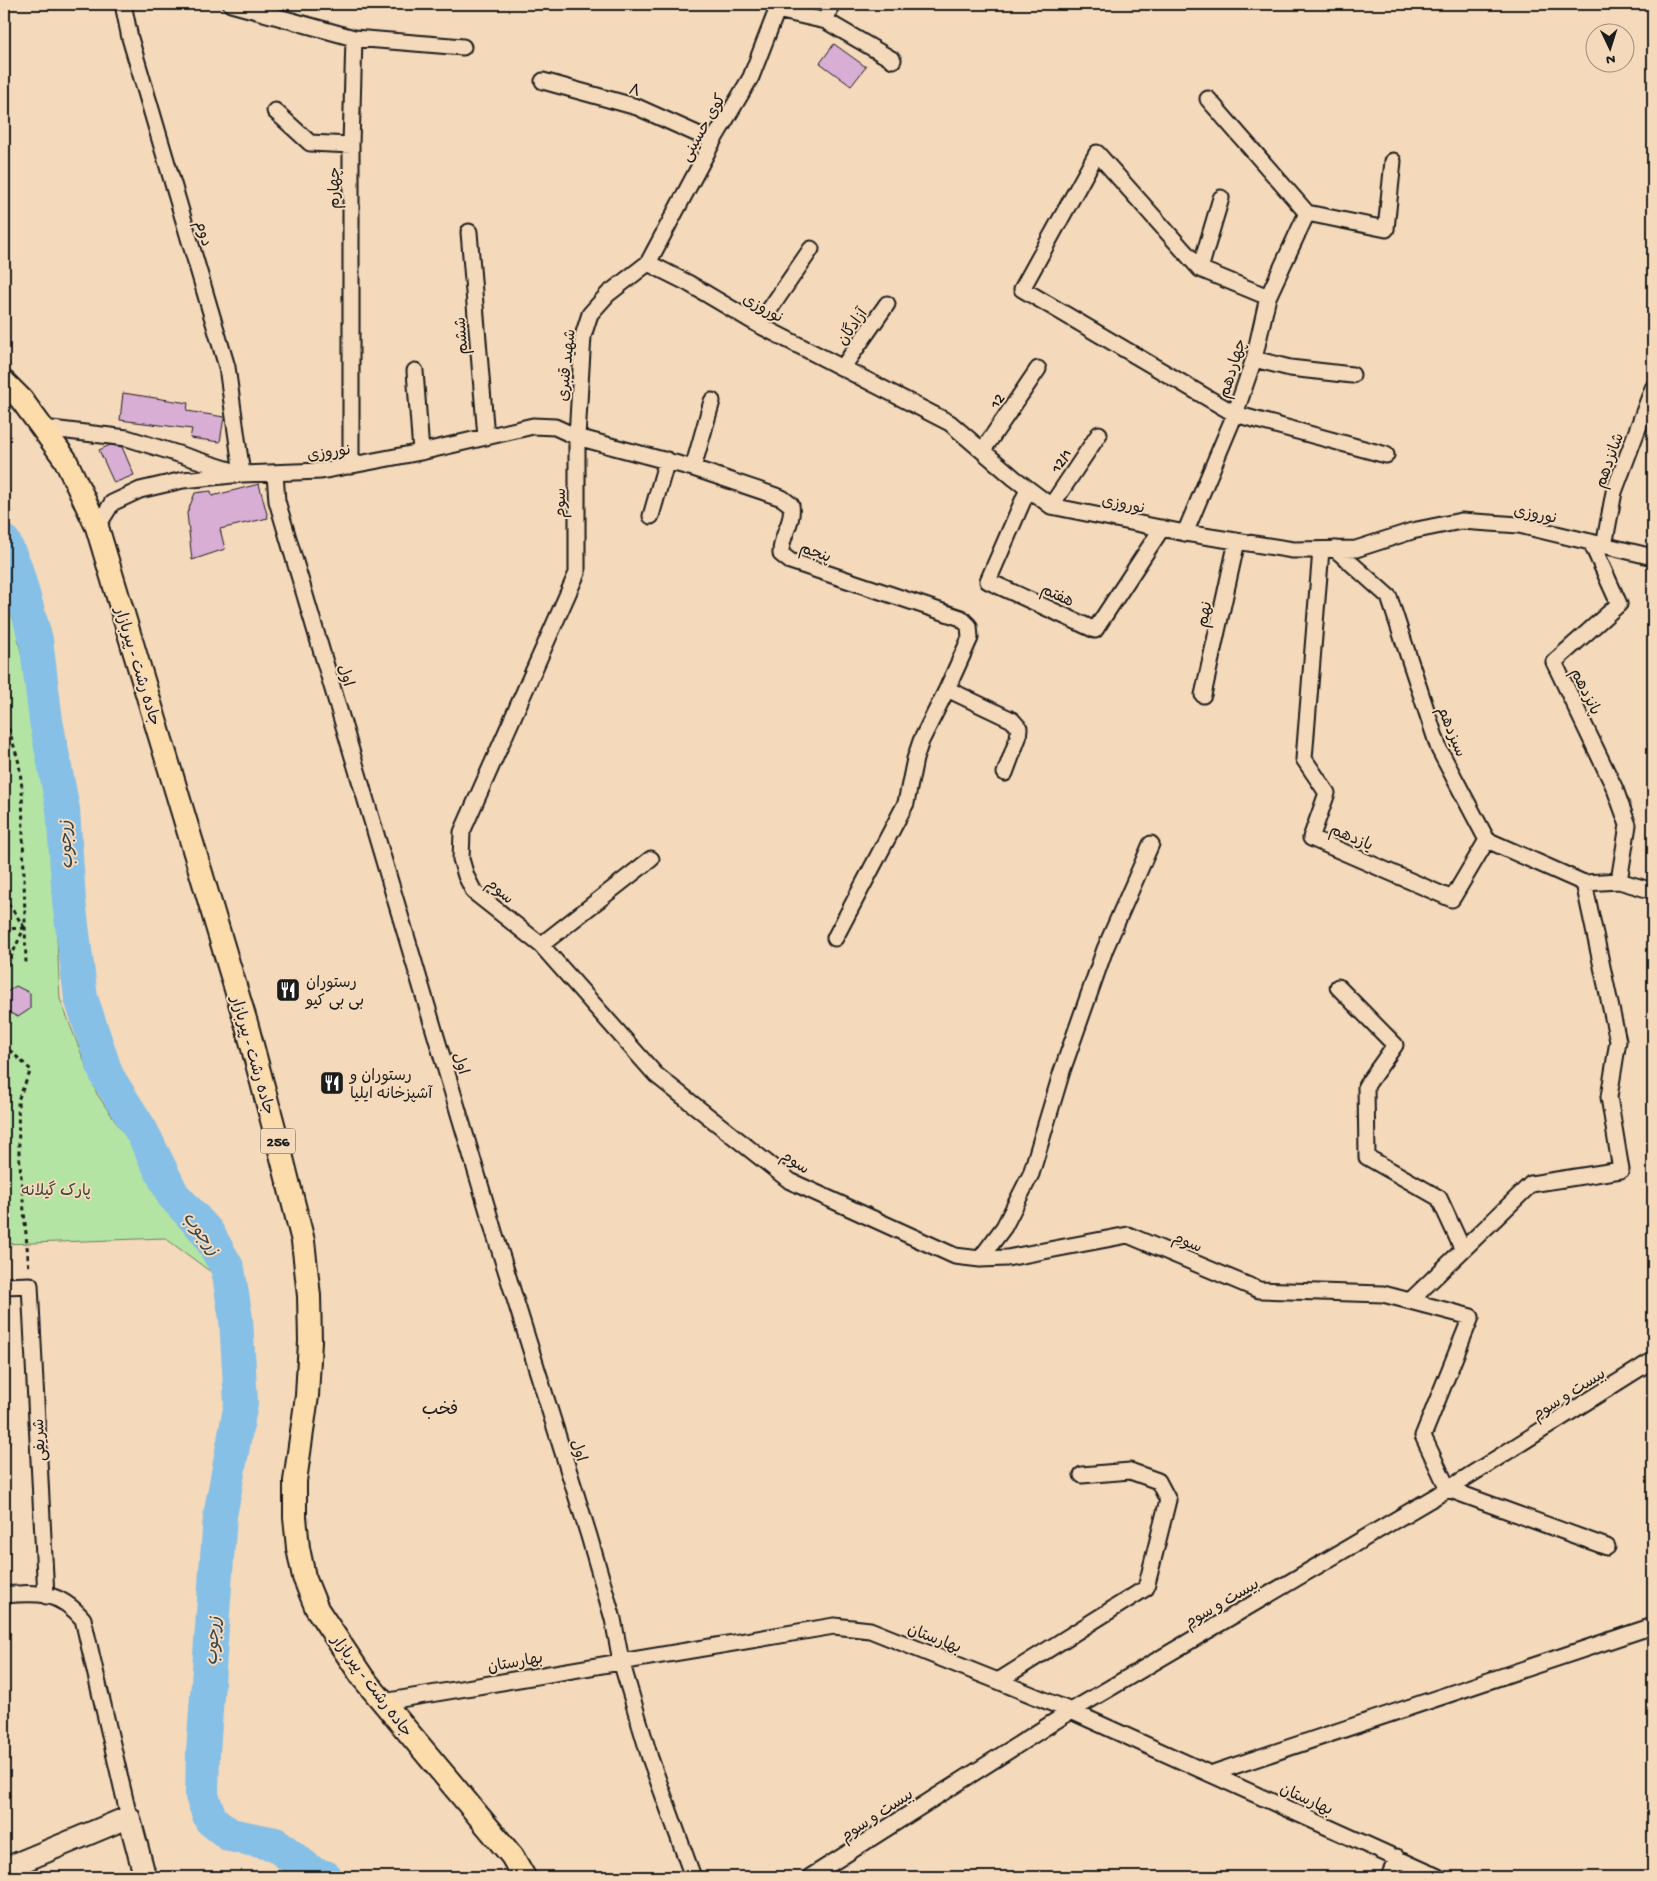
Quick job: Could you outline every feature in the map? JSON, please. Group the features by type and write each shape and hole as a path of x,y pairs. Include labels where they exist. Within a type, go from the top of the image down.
{"main road":[{"name":"جاده رشت - پیربازار","path":"4,382 21,399 65,459 97,527 247,1026 303,1241 310,1341 307,1396 295,1481 295,1517 298,1548 304,1577 317,1609 363,1678 512,1856 524,1877"},
{"path":"4,1869 129,1818 144,1877"}],"street":[{"name":"دوم","path":"123,4 130,38 226,367 242,474"},
{"path":"231,4 354,38 463,46"},
{"path":"826,21 831,4"},
{"path":"776,7 826,21 893,60"},
{"name":"کوی حسینی","path":"648,263 713,141 751,77 776,7"},
{"name":"چهارم","path":"351,466 351,145 354,38"},
{"name":"۸","path":"543,81 637,107 713,141"},
{"path":"1208,99 1308,213 1386,229 1393,161"},
{"path":"275,111 310,143 351,145"},
{"path":"1268,297 1200,269 1097,152 1022,289 1235,414 1386,454"},
{"path":"1200,269 1221,198"},
{"name":"چهاردهم","path":"1185,533 1235,414 1254,359 1268,297 1308,213"},
{"name":"ششم","path":"469,232 486,437"},
{"path":"759,326 811,249"},
{"name":"نوروزی","path":"648,263 688,283 759,326 950,423 1052,506 1185,533 1293,550 1356,549 1412,531 1461,521 1519,526 1653,557"},
{"name":"شهید قنبری","path":"577,437 583,336 590,314 608,294 648,263"},
{"name":"آزادگان","path":"843,367 887,304"},
{"path":"1254,359 1290,368 1352,375"},
{"name":"12","path":"983,450 1038,369"},
{"path":"415,371 420,452"},
{"name":"شانزدهم","path":"1598,544 1614,492 1652,393"},
{"path":"693,468 712,401"},
{"name":"نوروزی","path":"97,527 112,503 140,490 183,480 242,474 321,471 420,452 533,426 555,426 577,437"},
{"path":"43,428 127,438 242,474"},
{"name":"12/1","path":"1052,506 1099,434"},
{"name":"پنجم","path":"577,437 667,460 782,498 791,505 793,516 780,544 781,554 790,561 961,618 969,626 970,638 948,689"},
{"name":"سوم","path":"577,437 577,573 462,832 461,858 466,876 474,892 541,945 656,1075 790,1181 955,1256 980,1259 1007,1258 1128,1235 1259,1290 1383,1294 1471,1317 1424,1436 1448,1489"},
{"path":"651,516 667,460"},
{"name":"اول","path":"275,474 277,501 489,1216 613,1619 621,1661 650,1758 693,1877"},
{"name":"هفتم","path":"1028,488 988,581 1095,630 1162,528"},
{"name":"نهم","path":"1203,695 1237,541"},
{"name":"پانزدهم","path":"1598,544 1620,604 1554,662 1615,789 1628,825 1620,881"},
{"name":"یازدهم","path":"1328,549 1304,759 1327,793 1311,838 1452,899 1487,840"},
{"name":"سیزدهم","path":"1328,549 1388,597 1439,749 1487,840"},
{"path":"835,938 906,803 921,740 948,689 1012,720 1019,728 1018,738 1005,773"},
{"path":"1487,840 1584,883 1620,881 1653,891"},
{"path":"980,1259 1004,1227 1031,1174 1062,1071 1105,949 1151,844"},
{"path":"541,945 651,859"},
{"path":"1410,1301 1531,1184 1621,1170 1609,1097 1618,1041 1584,883"},
{"path":"1338,987 1395,1045 1366,1086 1367,1157 1439,1198 1463,1250"},
{"path":"4,1286 30,1285"},
{"name":"شریفی","path":"30,1285 46,1596"},
{"name":"بیست و سوم","path":"810,1877 1071,1711 1448,1489 1653,1360"},
{"path":"998,1680 1146,1588 1168,1500 1158,1481 1130,1471 1082,1475"},
{"path":"1448,1489 1607,1547"},
{"path":"4,1595 30,1593 55,1597 72,1606 83,1619 129,1818"},
{"name":"بهارستان","path":"383,1702 834,1626 870,1630 1071,1711 1438,1877"},
{"path":"1210,1774 1653,1626"},
{"path":"1389,1877 1397,1857"}],"path":[{"path":"4,713 19,763 22,788 26,966"},
{"path":"4,897 24,928"},
{"path":"4,929 24,928"},
{"path":"4,973 24,928"},
{"path":"4,1045 21,1063 31,1070 18,1100 19,1153 30,1285"}],"green space":[{"name":"پارک گیلانه","path":"4,599 15,623 50,797 60,999 97,1094 184,1223 211,1272 165,1238 4,1244"}],"building":[{"path":"834,44 866,67 851,86 820,63"},
{"path":"123,393 188,403 187,411 224,417 220,442 190,438 192,429 120,420"},
{"path":"110,445 122,447 134,475 114,483 99,450"},
{"path":"259,484 268,518 220,529 225,549 192,560 187,513 195,493 211,491 212,496"},
{"path":"16,986 30,993 30,1009 18,1017 4,1010 4,994"}],"waterway":[{"name":"زرجوب","path":"4,542 15,566 36,640 46,721 63,809 69,901 81,998 107,1076 142,1132 173,1195 207,1232 228,1269 236,1319 241,1403 220,1516 203,1752 202,1796 211,1820 230,1835 275,1844 315,1875 325,1877"}],"place":[{"name":"رستوران بی بی کیو","path":"288,990"},
{"name":"رستوران و آشپزخانه ایلیا","path":"332,1083"}],"district":[{"name":"فخب","path":"440,1408"}]}
